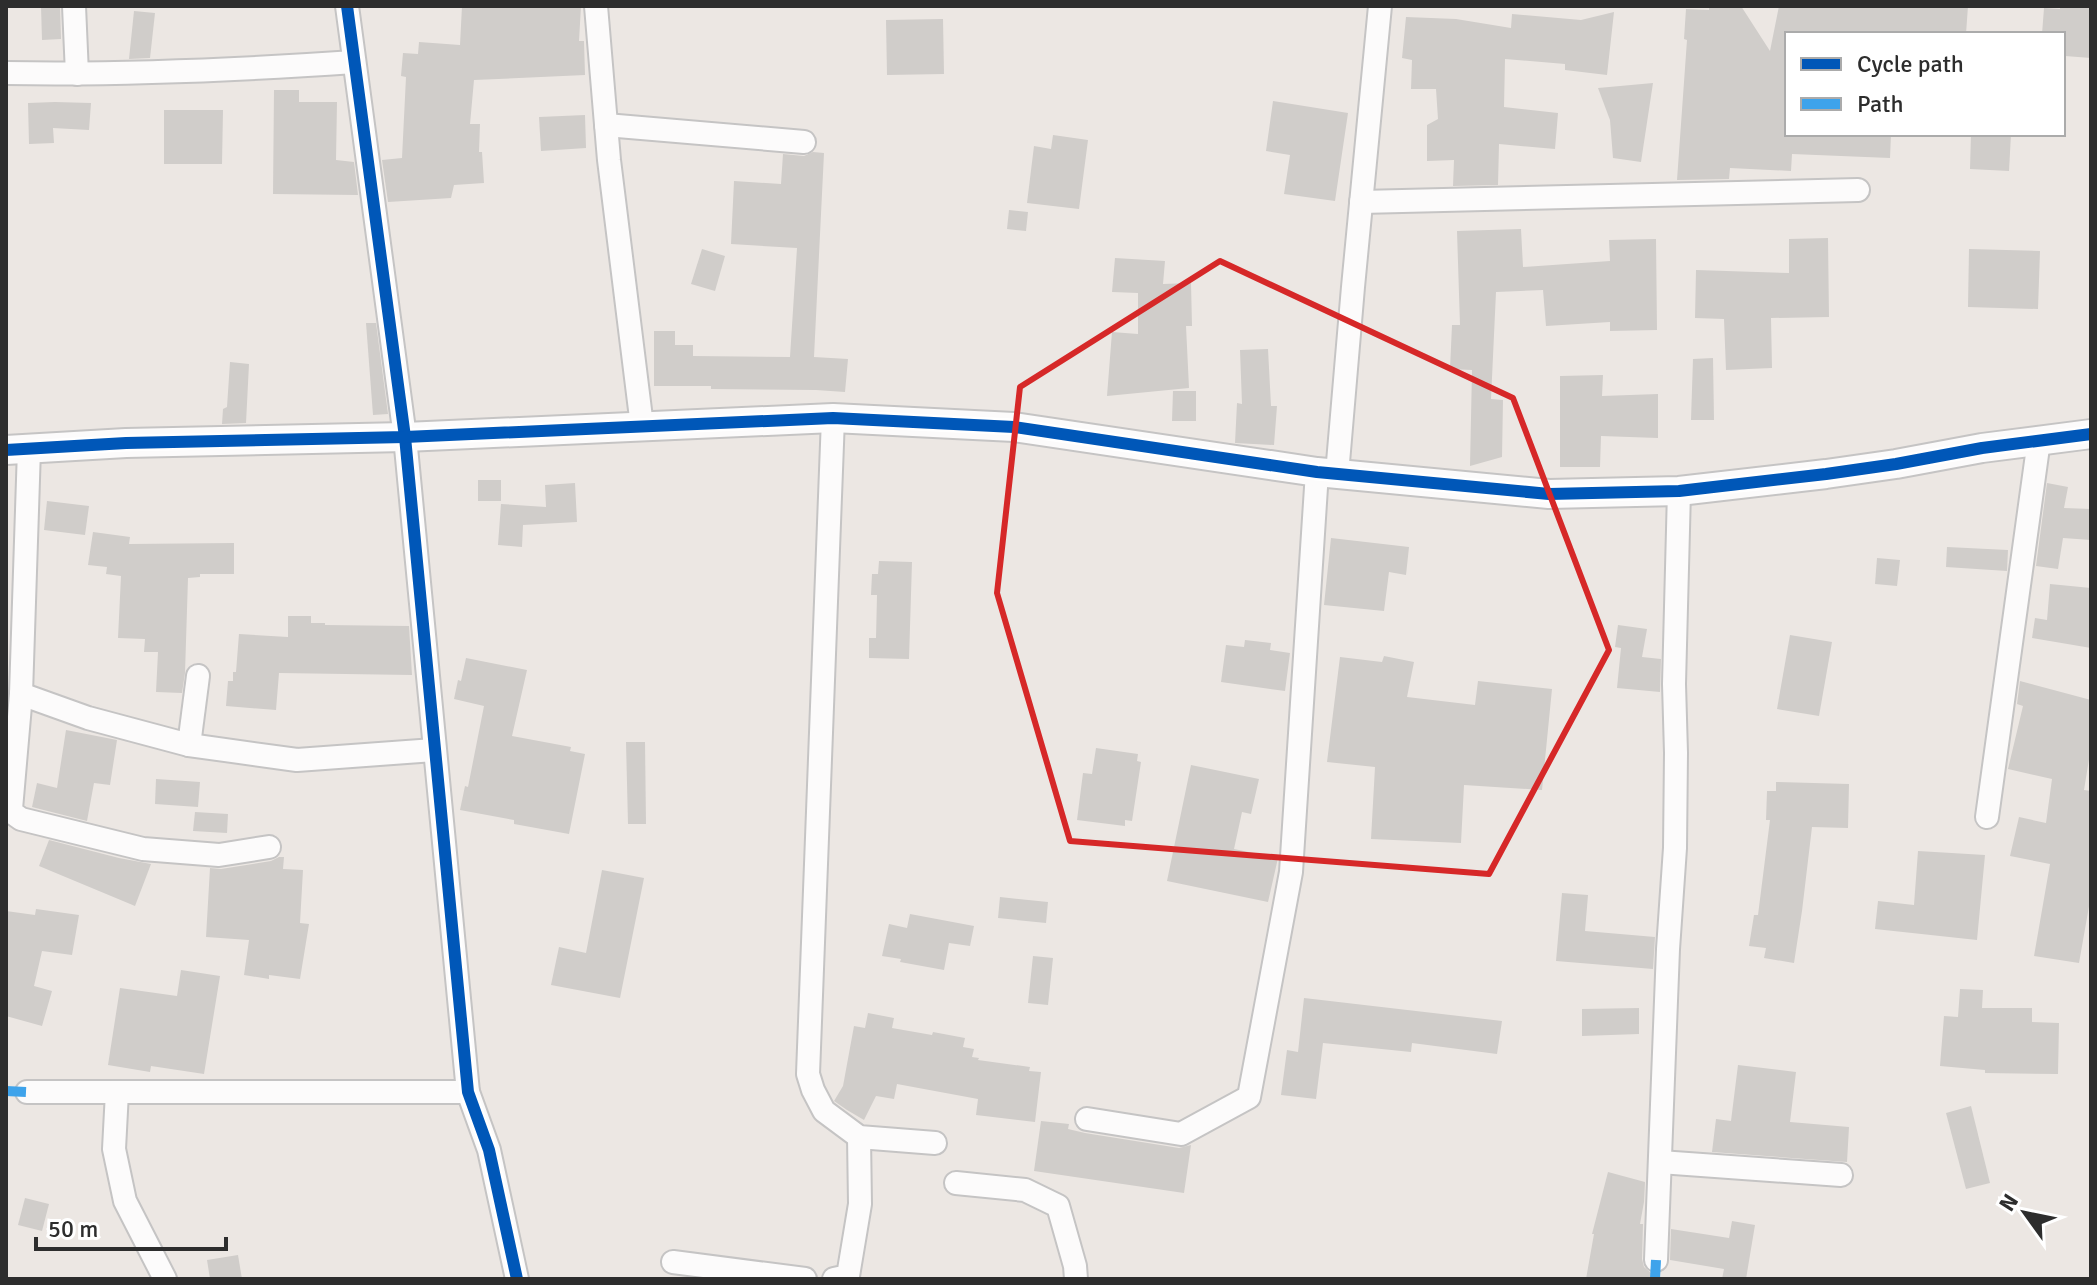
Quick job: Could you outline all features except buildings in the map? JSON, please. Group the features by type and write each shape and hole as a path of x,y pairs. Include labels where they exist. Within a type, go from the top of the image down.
{"street":[{"path":"74,6 77,74"},
{"path":"347,6 405,437 468,1092 489,1150 517,1279"},
{"path":"596,6 606,125 642,426"},
{"path":"1087,1119 1181,1134 1249,1097 1291,872 1327,473 1361,202 1380,6"},
{"path":"6,73 247,69 354,62"},
{"path":"606,125 804,142"},
{"path":"1361,202 1858,190"},
{"path":"833,418 808,1074 824,1111 859,1137 935,1143"},
{"path":"269,847 219,855 143,849 21,819 14,814 11,809 21,694 18,449 126,443 405,437 833,418 1014,427 1327,473 1549,494 1679,491 1826,474 2091,434"},
{"path":"1987,817 2039,440"},
{"path":"1656,1260 1667,965 1675,848 1674,684 1679,491"},
{"path":"189,745 198,676"},
{"path":"21,694 88,718 189,745 297,760 434,750"},
{"path":"27,1092 468,1092"},
{"path":"117,1092 114,1149 125,1201 165,1279"},
{"path":"834,1279 848,1276 860,1204 859,1137"},
{"path":"1660,1162 1841,1175"},
{"path":"956,1183 1025,1190 1058,1206 1076,1279"},
{"path":"673,1262 805,1279"}],"highlighted area":[{"path":"1220,261 1513,398 1609,650 1489,874 1070,841 997,593 1020,387"}],"marked path":[{"path":"6,1091 27,1092"},
{"path":"1655,1279 1656,1260"}],"cycle path":[{"path":"347,6 405,437 468,1092 489,1150 517,1279"},
{"path":"6,450 126,443 405,437 833,418 1014,427 1317,472 1549,494 1679,491 1826,474 1982,448 2091,434"}]}
